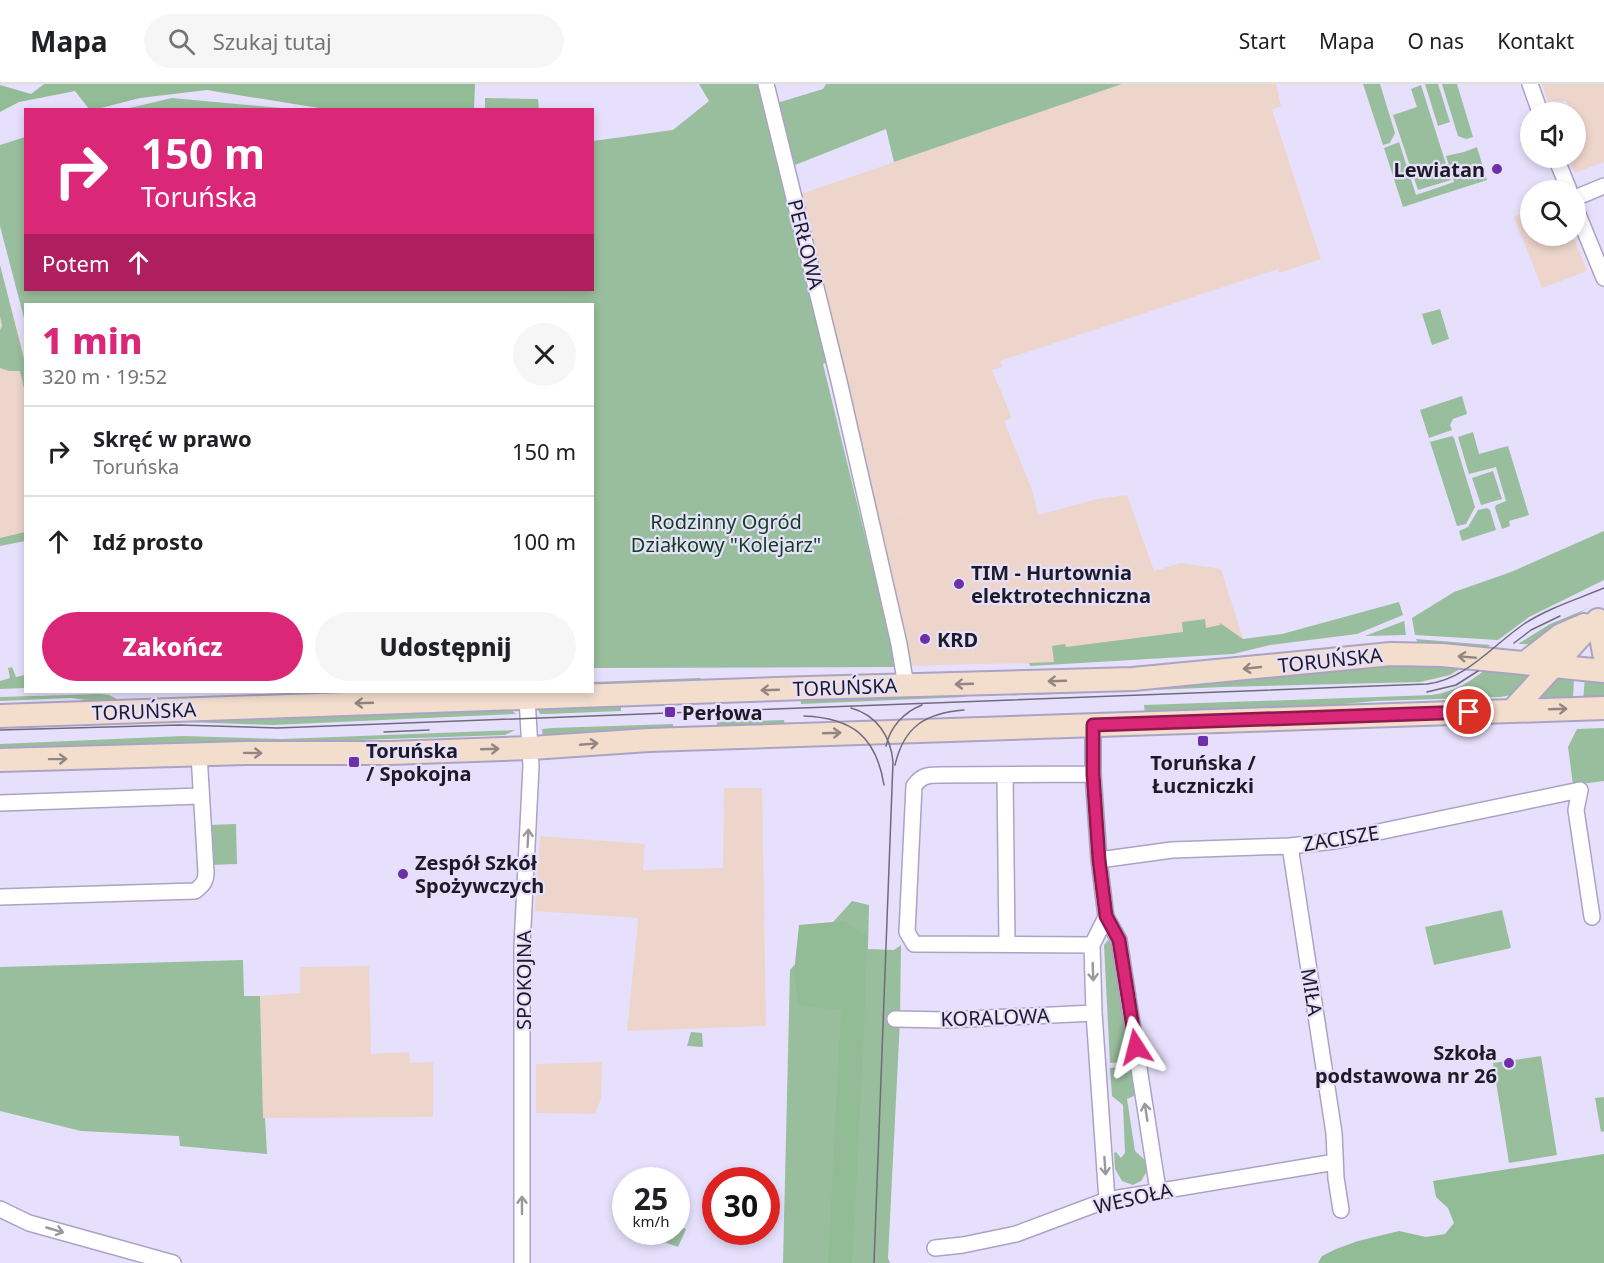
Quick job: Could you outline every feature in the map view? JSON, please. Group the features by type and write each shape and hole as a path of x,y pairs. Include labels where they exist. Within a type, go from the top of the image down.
{"main road":[{"path":"1601,619 1604,653"},
{"path":"1525,663 1561,635 1601,619"},
{"path":"1513,710 1584,632 1601,619"},
{"name":"TORUŃSKA","path":"0,716 1133,679 1392,654 1442,655 1604,670"},
{"path":"0,760 199,754 379,753 531,748 649,740 1604,708"}],"street":[{"name":"PERŁOWA","path":"766,84 839,381 899,644 906,686"},
{"path":"1530,84 1536,102"},
{"path":"1586,193 1604,186"},
{"path":"1586,234 1604,278"},
{"name":"SPOKOJNA","path":"522,1263 522,946 531,748 527,698"},
{"path":"1093,725 1093,774 1099,860 1106,916 1119,940 1158,1190"},
{"path":"0,897 195,891 206,879 199,754"},
{"path":"1092,945 914,944 907,932 914,786 918,779 925,776 1093,774"},
{"path":"1005,775 1007,944"},
{"name":"ZACISZE","path":"1099,860 1172,850 1290,846 1345,839 1580,790 1576,810 1592,917"},
{"path":"0,803 200,796"},
{"name":"MIŁA","path":"1290,846 1334,1133 1341,1210"},
{"path":"1106,916 1092,945 1107,1200"},
{"name":"KORALOWA","path":"895,1019 946,1020 1095,1013"},
{"name":"WESOŁA","path":"935,1248 963,1245 1016,1234 1107,1200 1335,1162"},
{"path":"0,1209 29,1223 173,1263"}],"shaded area":[{"path":"1122,84 1276,84 1281,106 1272,110 1321,259 1279,273 1278,269 1000,361 1002,367 992,370 1012,418 1004,421 1032,490 1038,515 1097,499 1127,495 1154,571 1181,563 1221,569 1243,639 1047,663 974,664 973,641 949,646 930,540 935,539 930,507 875,518 801,194"},
{"path":"1542,84 1604,84 1604,162 1575,173 1573,168 1586,168 1586,102 1548,101"},
{"path":"1520,215 1520,232 1514,217"},
{"path":"1525,246 1577,246 1587,271 1542,288"},
{"path":"0,265 24,355 24,532 0,539"},
{"name":"KRD","path":"930,507 936,539 931,540 949,645 973,641 974,664 909,666 875,518"},
{"path":"724,788 762,788 766,1026 627,1031 643,870 723,868"},
{"path":"540,836 645,844 639,918 535,911"},
{"path":"369,966 371,1054 409,1052 410,1063 433,1062 433,1117 263,1118 260,996 300,993 300,967"},
{"path":"602,1062 601,1099 595,1114 536,1113 536,1064"}],"green space":[{"path":"44,84 475,84 474,108 319,108 207,90 140,98 101,108 88,108 75,91 19,102 0,112 0,85 31,94"},
{"name":"Rodzinny Ogród Działkowy \"Kolejarz\"","path":"699,84 762,84 829,361 823,364 897,667 594,668 594,303 24,303 24,318 0,226 0,145 24,137 24,291 594,291 594,141 673,130 709,101"},
{"path":"826,84 1122,84 894,162 886,129 795,165 777,103 823,89"},
{"path":"1363,84 1380,84 1395,133 1390,143 1383,145"},
{"path":"1425,84 1438,84 1450,122 1438,126"},
{"path":"1442,84 1457,84 1473,137 1466,139 1458,136"},
{"path":"1421,85 1451,180 1418,190 1393,115 1417,107 1411,89"},
{"path":"172,98 281,108 129,108"},
{"path":"485,98 538,99 539,108 485,108"},
{"path":"1399,142 1416,195 1454,182 1446,156 1477,147 1487,180 1403,207 1384,148"},
{"path":"0,265 24,359 24,389 20,371 0,368 0,330 2,326"},
{"path":"1440,309 1449,339 1432,345 1422,314"},
{"path":"1462,396 1467,414 1453,419 1450,425 1452,430 1429,438 1420,410"},
{"path":"1473,432 1479,454 1508,446 1529,515 1509,521 1510,526 1502,529 1495,508 1496,505 1506,501 1496,467 1469,474 1458,437"},
{"path":"1452,436 1475,507 1466,524 1457,526 1430,442"},
{"path":"1493,471 1502,499 1481,505 1472,478"},
{"path":"1487,508 1490,510 1496,530 1462,541 1459,531 1468,527 1478,510"},
{"path":"1604,531 1604,580 1529,617 1498,640 1415,635 1412,618 1454,592 1511,572"},
{"path":"24,532 24,541 0,546 0,538"},
{"path":"1399,602 1403,615 1357,634 1270,645 1233,654 1030,666 1029,663 1054,662 1052,646 1065,644 1066,647 1183,632 1182,622 1205,619 1206,628 1220,625 1220,623 1243,639 1282,634"},
{"path":"1589,608 1562,622 1532,644 1518,644 1550,624"},
{"path":"1404,621 1406,635 1365,636"},
{"path":"1416,639 1490,645 1486,650 1419,646"},
{"path":"1361,663 1468,664 1450,675 1420,682 1033,695 1033,689"},
{"path":"12,667 16,677 24,675 24,688 0,689 0,681 10,678 8,668"},
{"path":"1489,667 1524,673 1528,680 1512,695 1500,697 1375,701 1292,709 1145,715 1144,705 1432,695 1462,685"},
{"path":"1553,675 1574,677 1573,700 1531,699"},
{"path":"1585,677 1604,678 1604,700 1583,701"},
{"path":"700,678 707,684 594,688 594,682"},
{"path":"964,691 965,697 801,704 800,695"},
{"path":"290,693 403,693 100,702 71,698 0,701 0,697 99,694 109,695 119,700"},
{"path":"621,702 621,711 540,714 538,709"},
{"path":"510,709 516,714 272,725 187,722 123,724 123,719"},
{"path":"784,720 785,727 717,729 717,722"},
{"path":"673,724 674,730 543,738 542,729 552,728"},
{"path":"1604,728 1604,781 1573,785 1568,747 1577,729"},
{"path":"515,730 505,735 0,752 0,744 183,736 282,739"},
{"path":"236,824 237,864 211,865 210,825"},
{"path":"852,901 869,905 868,949 894,950 901,945 900,1020 888,1258 890,1263 783,1263 790,970"},
{"path":"1502,910 1511,948 1434,965 1425,927"},
{"path":"844,921 867,936 864,1032 852,1263 828,1263 841,1010 798,1005 794,973 799,925"},
{"path":"1108,940 1113,944 1131,1061 1110,1063 1104,945"},
{"path":"243,960 244,996 260,996 263,1118 265,1118 267,1154 180,1146 179,1136 81,1131 0,1111 0,967"},
{"path":"691,1032 702,1033 703,1047 687,1046"},
{"path":"1541,1056 1557,1155 1509,1163 1493,1063"},
{"path":"1131,1066 1136,1095 1127,1099 1135,1151 1145,1160 1147,1171 1141,1181 1133,1185 1122,1181 1115,1169 1114,1153 1116,1152 1121,1158 1125,1153 1123,1105 1112,1096 1110,1068"},
{"path":"1604,1097 1604,1131 1601,1132 1595,1098"},
{"path":"1604,1154 1604,1263 1318,1263 1322,1256 1336,1249 1399,1231 1426,1237 1445,1234 1454,1223 1448,1208 1436,1197 1433,1181"}],"tram line":[{"path":"0,730 179,725 277,728 1427,684 1441,681 1467,668 1533,618 1604,588"},
{"path":"1514,643 1531,630 1560,616"},
{"path":"1427,692 1456,685 1478,671"},
{"path":"886,746 899,721 922,705"},
{"path":"851,708 868,716 881,728 889,744 893,762 874,1263"},
{"path":"895,765 904,740 919,724 938,714 964,710"},
{"path":"804,716 836,721 859,733 875,754 884,785"},
{"path":"384,732 429,730"}],"place":[{"name":"Lewiatan","path":"1497,169"},
{"name":"TIM - Hurtownia elektrotechniczna","path":"959,584"},
{"name":"KRD","path":"925,639"},
{"name":"Perłowa","path":"670,712"},
{"name":"Toruńska / Łuczniczki","path":"1203,741"},
{"name":"Toruńska / Spokojna","path":"354,762"},
{"name":"Zespół Szkół Spożywczych","path":"403,874"},
{"name":"Szkoła podstawowa nr 26","path":"1509,1063"}],"route":[{"path":"1136,1047 1119,940 1106,916 1099,860 1093,774 1093,725 1469,712"}]}
